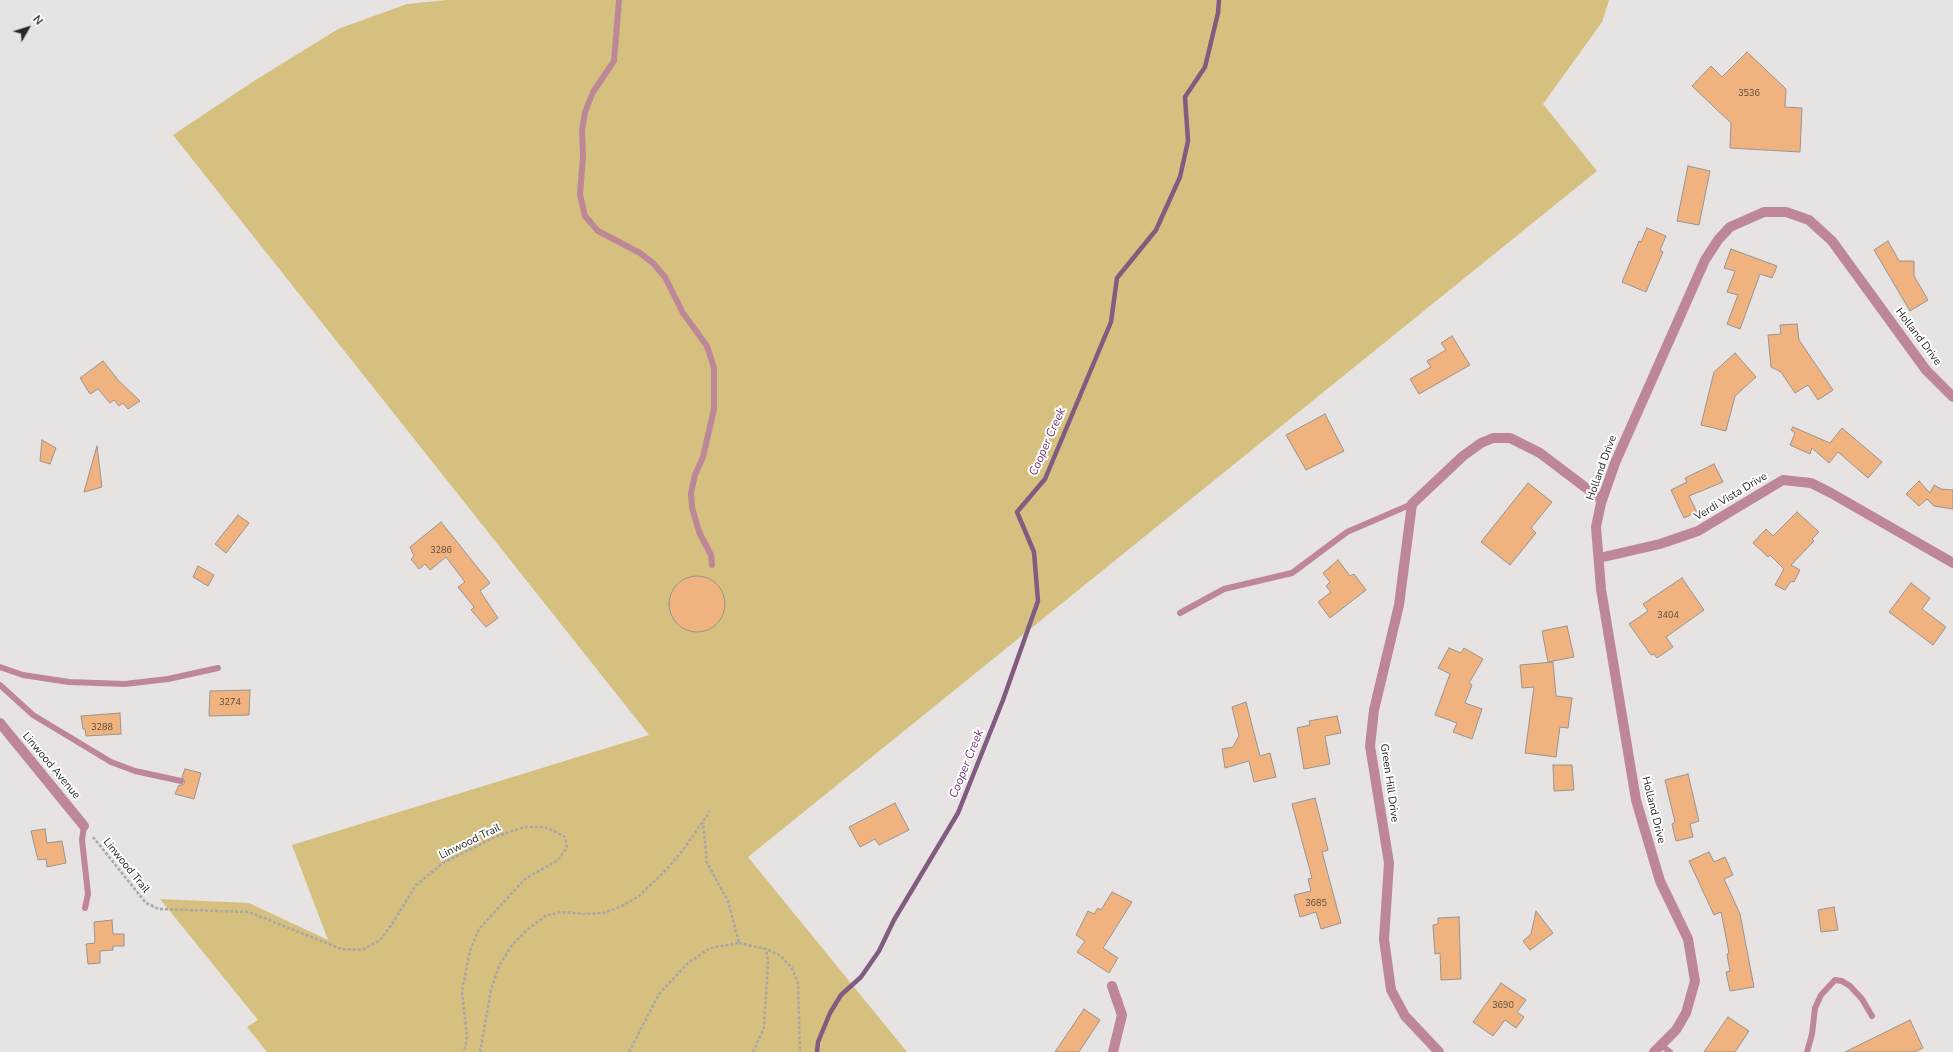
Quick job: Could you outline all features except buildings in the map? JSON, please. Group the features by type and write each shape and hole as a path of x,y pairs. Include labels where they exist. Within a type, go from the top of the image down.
{"street":[{"name":"Holland Drive","path":"1657,1049 1676,1030 1686,1013 1695,981 1688,939 1660,881 1636,800 1602,589 1596,527 1602,500 1615,463 1704,260 1718,240 1730,227 1764,212 1786,212 1809,220 1832,241 1926,370 1953,397"},
{"path":"1412,504 1463,456 1481,443 1493,438 1510,438 1540,453 1602,500"},
{"name":"Verdi Vista Drive","path":"1599,558 1660,544 1698,531 1783,480 1811,483 1953,563"},
{"name":"Green Hill Drive","path":"1412,504 1399,605 1374,710 1370,746 1389,863 1384,939 1391,990 1405,1016 1439,1052"},
{"name":"Linwood Avenue","path":"0,723 84,826"},
{"path":"1112,986 1122,1015 1113,1052"}],"lane":[{"path":"619,0 614,61 593,92 584,112 580,195 585,216 598,231 640,253 654,263 665,277 683,314 707,346 714,368 714,409 691,493 692,507 699,532 711,555 712,565"},
{"path":"1180,613 1224,589 1292,573 1347,532 1412,504"},
{"path":"0,667 23,675 69,682 125,684 168,679 218,668"},
{"path":"0,685 33,715 111,762 135,771 181,781"},
{"path":"84,826 82,840 88,894 85,908"},
{"path":"1807,1052 1812,1034 1815,1008 1821,995 1835,980 1850,986 1862,999 1872,1016"},
{"path":"1657,1049 1670,1052"}],"path":[{"path":"480,1052 490,990 499,966 512,945 545,916 561,912 583,914 604,913 622,906 639,896 667,869 710,811"},
{"path":"703,822 707,864 728,901 739,943"},
{"name":"Linwood Trail","path":"84,826 146,903 159,909 249,912 341,949 362,950 380,940 392,924 416,885 443,863 497,836 525,828 544,827 565,837 567,847 558,860 525,879 479,929 470,951 462,991 467,1037 464,1052"},
{"path":"629,1052 659,994 688,963 710,948 739,943 766,948 781,956 792,968 798,983 800,1052"},
{"path":"754,1052 765,1022 768,962 766,948"}],"shaded area":[{"path":"447,0 1609,0 1602,22 1543,104 1597,171 748,857 907,1052 267,1052 247,1027 258,1020 160,899 249,903 328,940 292,845 649,735 173,135 254,81 338,29 407,4"}],"waterway":[{"name":"Cooper Creek","path":"817,1052 818,1042 830,1013 841,995 861,977 879,951 894,920 958,813 1003,700 1038,601 1034,552 1017,512 1045,479 1111,322 1117,278 1156,230 1180,177 1188,141 1185,97 1205,67 1218,13 1219,0"}]}
